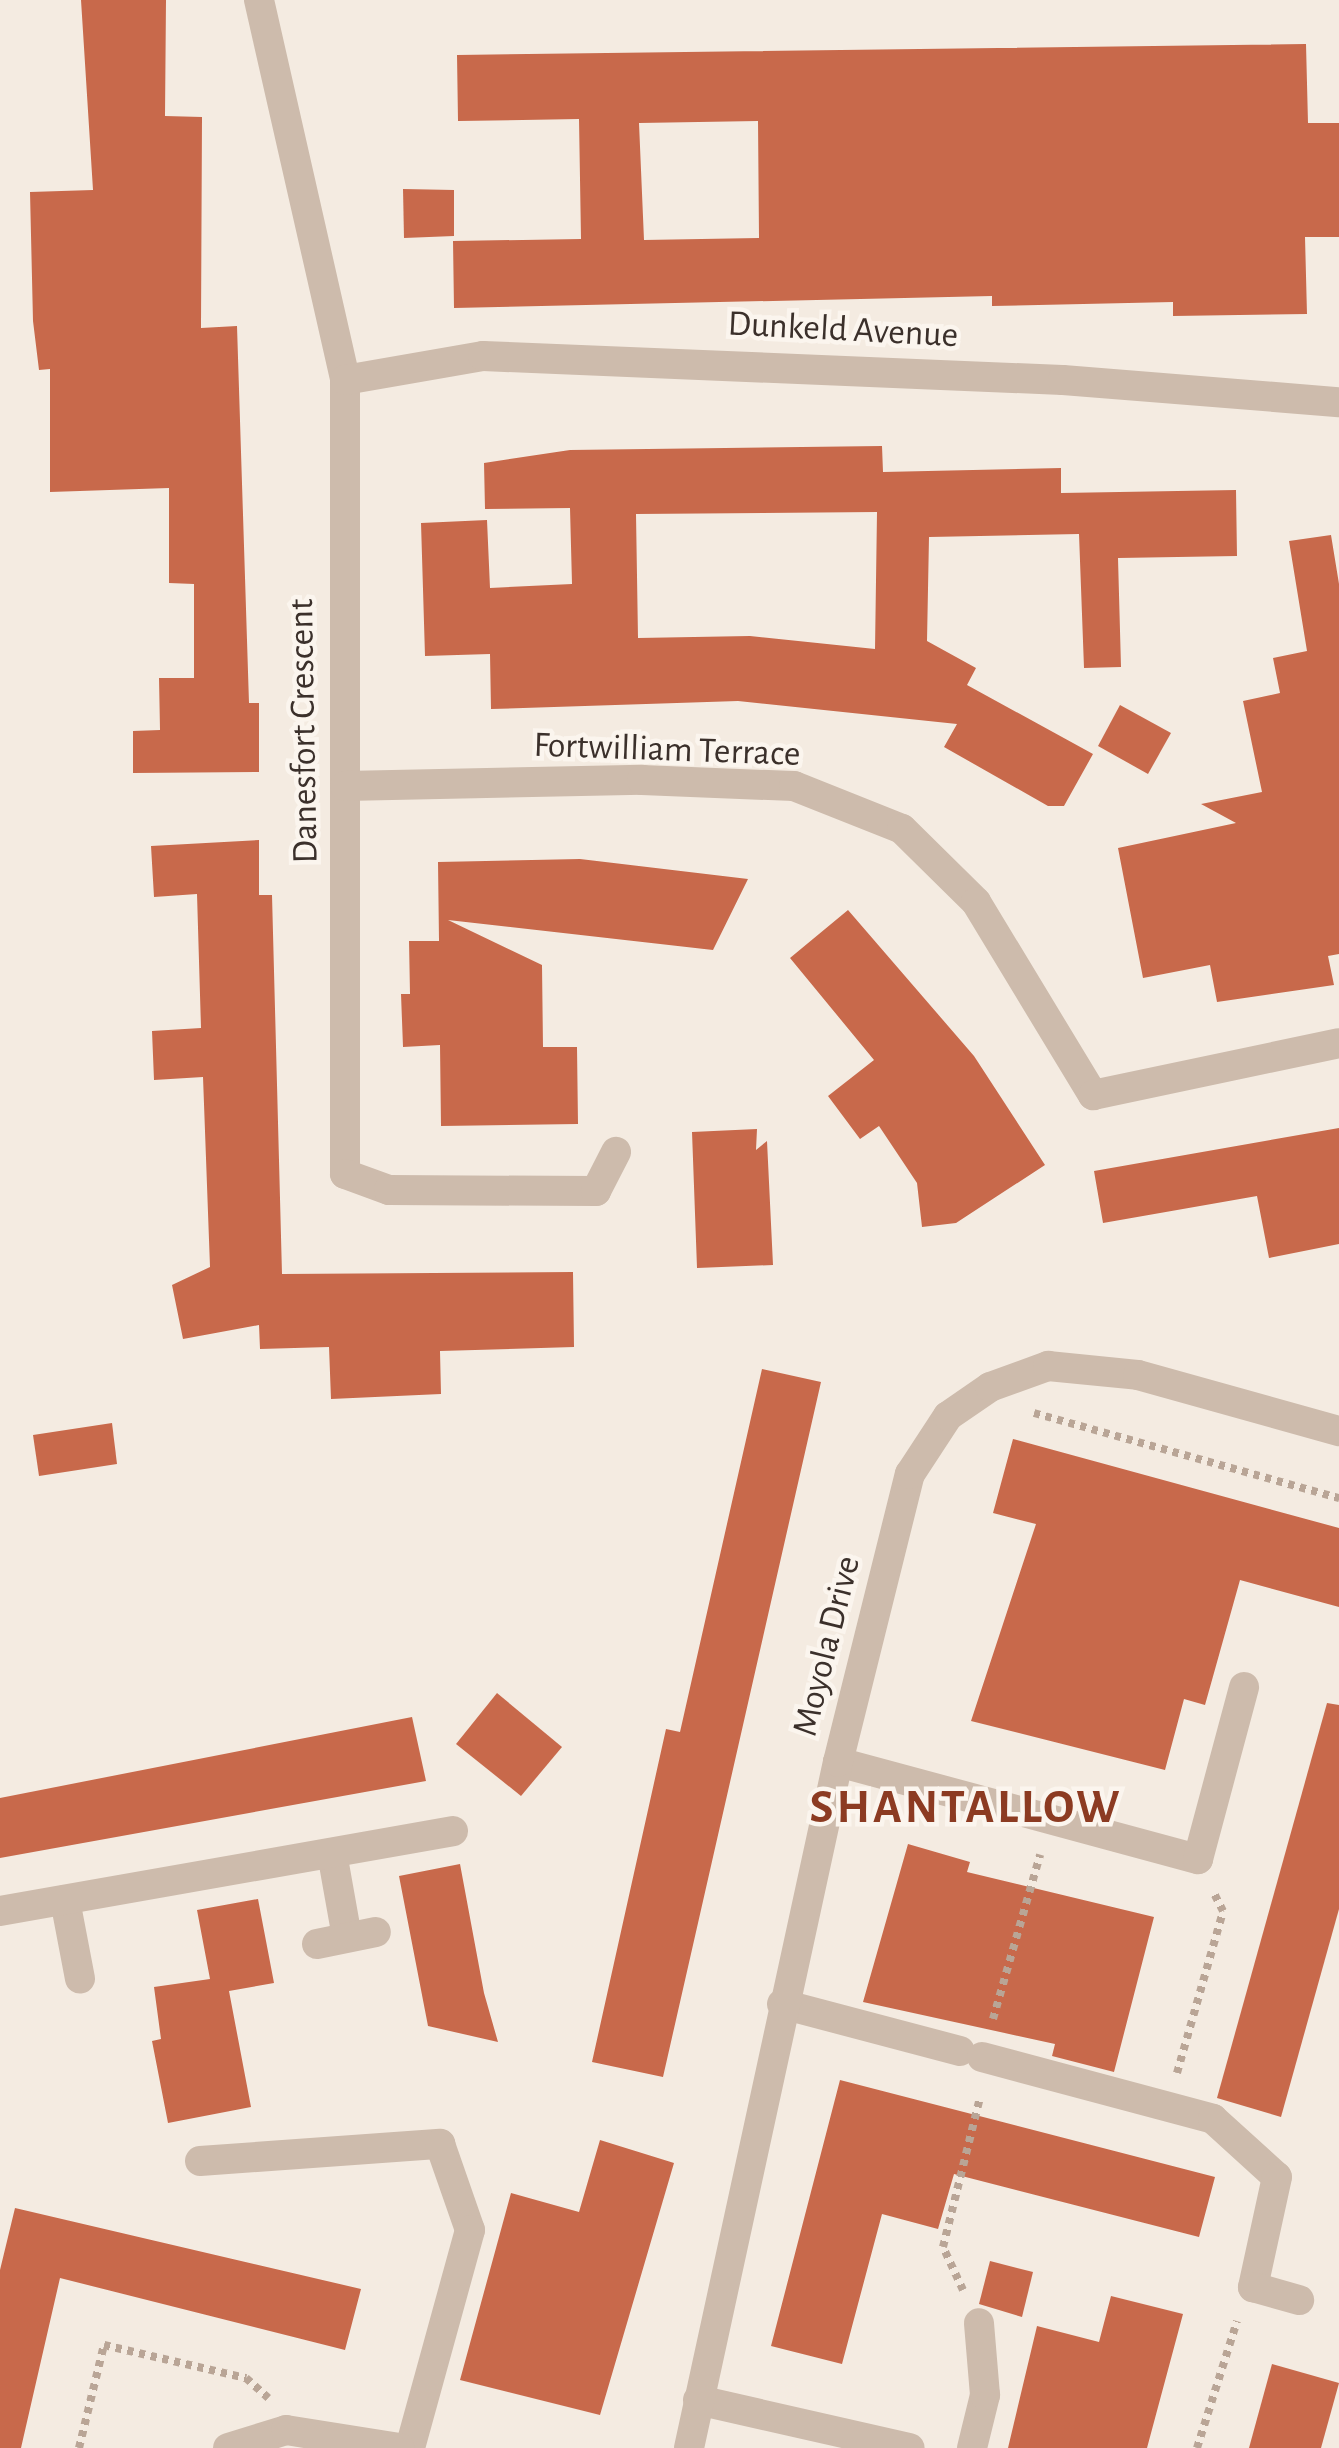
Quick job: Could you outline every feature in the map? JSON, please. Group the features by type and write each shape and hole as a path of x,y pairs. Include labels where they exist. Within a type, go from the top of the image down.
{"street":[{"name":"Danesfort Crescent","path":"259,0 345,380 346,1174 389,1190 596,1191 616,1152"},
{"name":"Dunkeld Avenue","path":"345,380 483,356 1063,380 1339,402"},
{"name":"Fortwilliam Terrace","path":"345,786 642,780 794,786 902,830 976,902 1093,1095 1339,1043"},
{"name":"Moyola Drive","path":"689,2448 782,2004 910,1474 947,1416 990,1387 1048,1366 1138,1375 1339,1431"},
{"path":"838,1762 1198,1859 1244,1687"},
{"path":"0,1911 453,1831"},
{"path":"332,1852 346,1938"},
{"path":"65,1900 80,1979"},
{"path":"782,2004 1214,2119 1277,2177 1253,2288 1299,2300"},
{"path":"200,2161 440,2144 470,2230 410,2448"},
{"path":"973,2448 985,2395 979,2323"},
{"path":"698,2400 910,2448"},
{"path":"229,2448 304,2431 400,2448"}],"path":[{"path":"990,1387 1040,1417 1339,1498"},
{"path":"1167,2106 1223,1911 1198,1859"},
{"path":"1197,2448 1225,2345 1253,2288"},
{"path":"79,2448 104,2345 246,2378 304,2431"}],"building":[{"path":"81,0 166,0 165,116 202,117 201,328 237,326 249,703 259,703 259,772 133,773 133,731 160,730 159,678 194,678 194,584 169,583 169,488 50,492 50,369 39,370 33,321 30,192 93,190"},
{"path":"1306,44 1308,123 1339,123 1339,237 1305,237 1307,314 1173,316 1173,302 992,306 992,296 454,308 453,241 581,239 579,119 458,121 457,55","holes":["758,121 759,238 644,240 639,123"]},
{"path":"403,189 454,190 454,236 404,238"},
{"path":"882,446 883,472 1061,468 1061,493 1236,490 1237,556 1118,558 1121,667 1084,668 1079,534 929,537 927,641 976,668 967,685 1093,754 1064,806 1048,806 944,747 957,724 738,701 491,709 490,654 425,656 421,523 487,520 490,588 572,584 570,508 485,509 484,463 570,450","holes":["877,512 875,649 750,636 638,638 636,514"]},
{"path":"1331,535 1339,584 1339,954 1328,956 1334,985 1217,1002 1210,965 1143,978 1118,848 1236,823 1201,804 1262,792 1243,701 1280,693 1273,658 1307,651 1289,541"},
{"path":"1120,705 1171,733 1148,774 1098,746"},
{"path":"259,840 259,895 272,895 282,1274 573,1272 574,1347 440,1351 441,1394 331,1399 329,1347 260,1349 259,1325 183,1339 172,1285 210,1267 203,1077 154,1080 152,1031 201,1028 197,894 154,897 151,846"},
{"path":"580,859 748,879 713,950 448,920 542,965 543,1047 577,1047 578,1124 441,1126 440,1045 403,1047 401,994 410,994 409,941 439,941 438,862"},
{"path":"848,910 974,1056 1045,1165 956,1223 922,1227 917,1183 879,1126 860,1139 828,1096 874,1060 790,958"},
{"path":"1339,1128 1339,1244 1269,1258 1257,1196 1103,1223 1094,1171"},
{"path":"757,1129 756,1150 767,1141 773,1265 697,1268 692,1132"},
{"path":"762,1369 821,1382 663,2077 592,2062 666,1729 680,1732"},
{"path":"112,1423 117,1464 39,1476 33,1435"},
{"path":"1013,1439 1339,1528 1339,1607 1240,1580 1205,1705 1184,1699 1165,1770 971,1721 1036,1524 993,1513"},
{"path":"497,1693 562,1747 521,1796 456,1744"},
{"path":"1327,1703 1339,1705 1339,1909 1281,2117 1217,2098"},
{"path":"412,1717 426,1781 0,1858 0,1798"},
{"path":"908,1844 970,1862 967,1872 1154,1917 1114,2072 1052,2056 1055,2044 863,2002"},
{"path":"460,1864 498,2042 428,2026 399,1876"},
{"path":"258,1899 274,1983 229,1991 251,2107 168,2123 152,2041 161,2039 154,1987 210,1979 197,1910"},
{"path":"840,2080 1215,2177 1199,2237 954,2174 938,2229 882,2214 842,2364 771,2346"},
{"path":"600,2140 674,2163 600,2415 460,2380 511,2193 579,2212"},
{"path":"15,2208 361,2289 345,2350 60,2278 21,2448 0,2448 0,2270"},
{"path":"990,2261 1033,2272 1022,2317 979,2304"},
{"path":"1111,2296 1183,2314 1147,2448 1008,2448 1037,2326 1099,2342"},
{"path":"1272,2364 1339,2383 1321,2448 1249,2448"}],"district":[{"name":"SHANTALLOW","path":"966,1809"}]}
